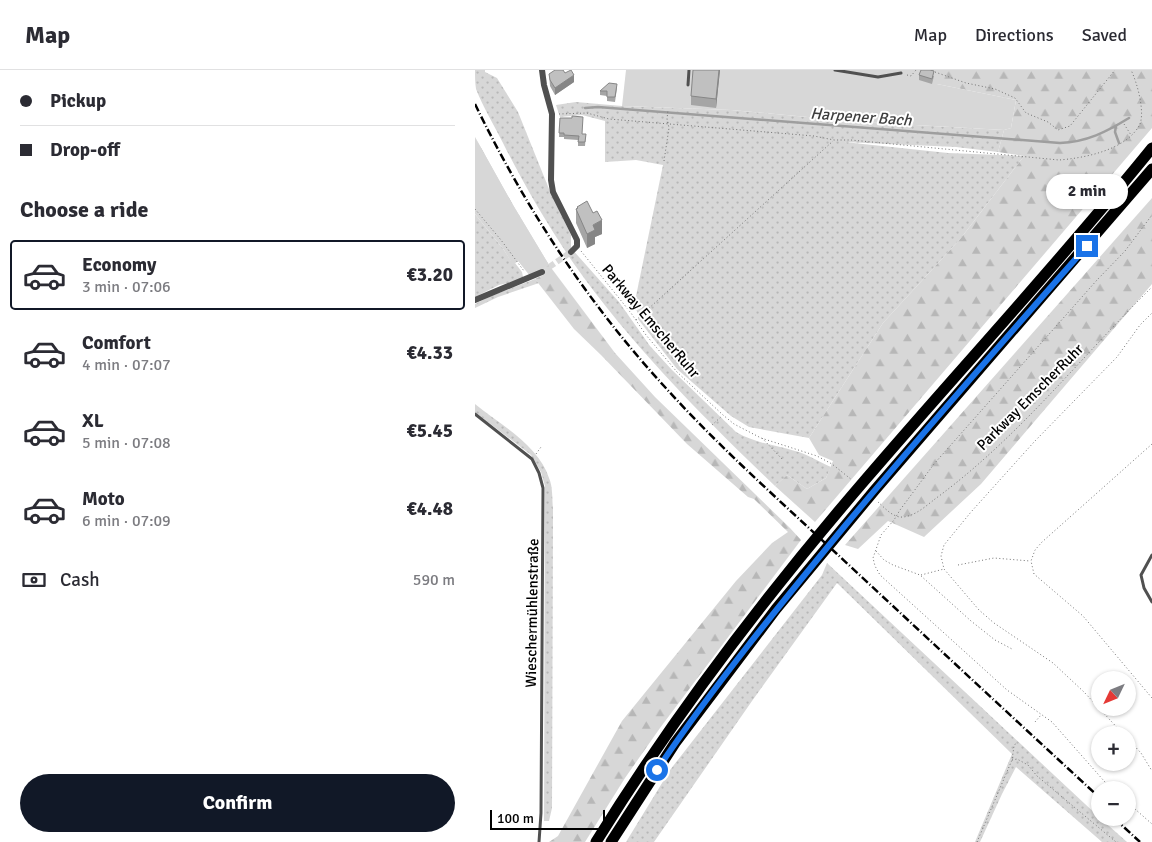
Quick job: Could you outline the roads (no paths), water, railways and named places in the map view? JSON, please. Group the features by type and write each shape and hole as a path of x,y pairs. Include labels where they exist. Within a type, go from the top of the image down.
{"highway":[{"path":"596,842 665,734 765,601 864,481 1075,240 1152,148"},
{"path":"611,842 675,744 722,678 776,610 874,491 1152,169"}],"street":[{"path":"542,70 552,114 551,180 553,192 575,233 577,246 571,252"},
{"path":"475,300 542,272"}],"lane":[{"path":"688,85 689,70"},
{"path":"835,70 878,77 901,74"},
{"name":"Wieschermühlenstraße","path":"475,414 532,459 539,472 543,488 541,813 539,842"},
{"path":"1152,555 1141,575 1152,602"}],"waterway":[{"name":"Harpener Bach","path":"585,108 598,107 1060,143 1079,141 1096,135 1129,118"},
{"path":"1116,126 1115,132 1119,143"}],"tunnel":[{"path":"542,272 571,252"}],"railway":[{"path":"475,104 515,180 559,252 609,321 664,386 749,472 1091,790"},
{"path":"1123,826 1140,842"}]}
